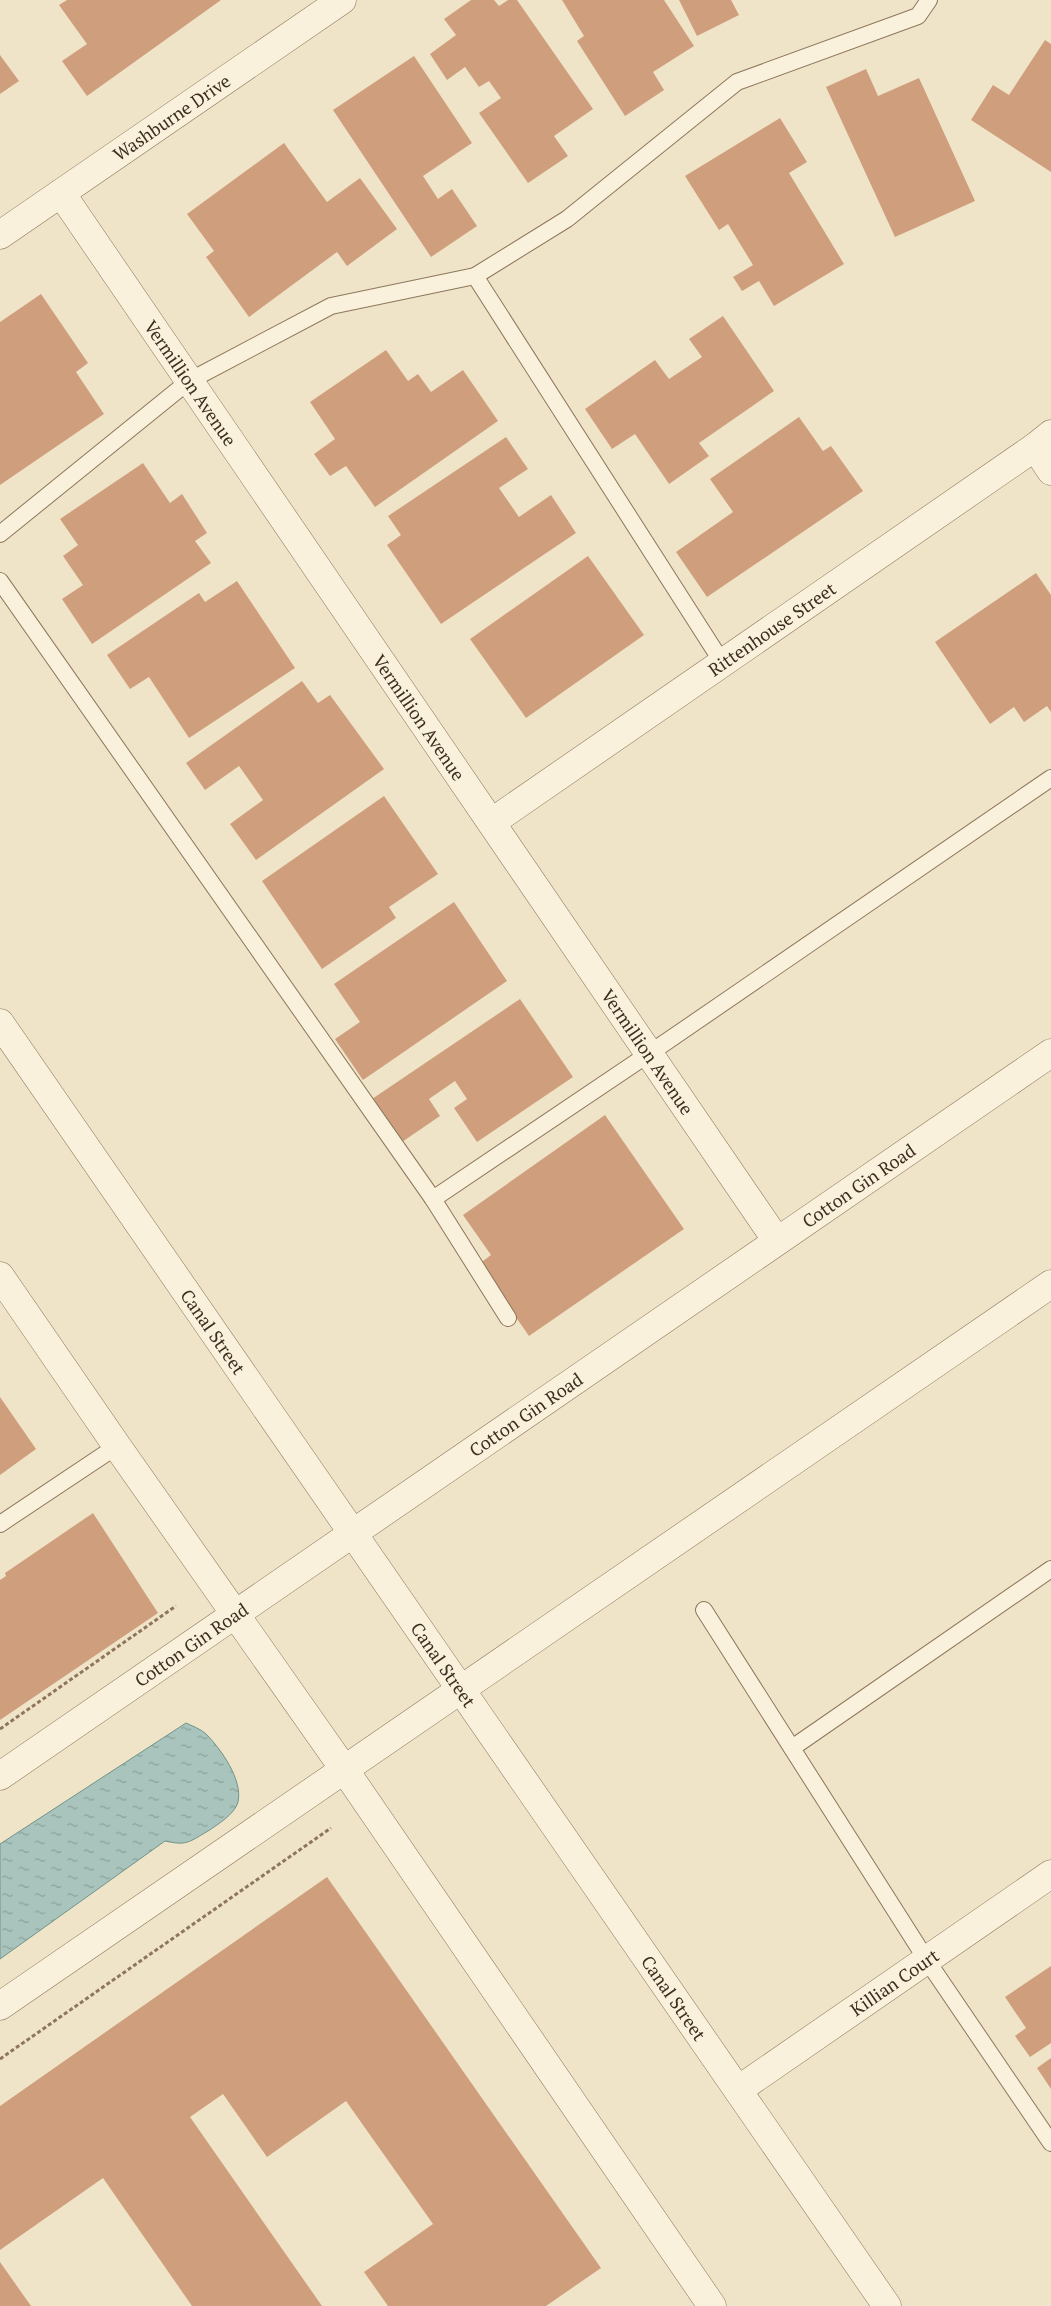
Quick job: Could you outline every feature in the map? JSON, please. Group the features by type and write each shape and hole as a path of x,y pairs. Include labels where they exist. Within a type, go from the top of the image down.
{"street":[{"name":"Washburne Drive","path":"0,235 332,3"},
{"name":"Vermillion Avenue","path":"61,193 777,1241"},
{"name":"Rittenhouse Street","path":"492,822 1043,440"},
{"path":"1043,440 1051,471"},
{"name":"Canal Street","path":"0,1023 887,2306"},
{"name":"Cotton Gin Road","path":"0,1776 1051,1053"},
{"path":"0,1276 344,1769 712,2306"},
{"path":"0,2006 1051,1284"},
{"name":"Killian Court","path":"738,2090 1051,1874"}],"lane":[{"path":"0,534 189,381 331,306 475,276 566,219 737,82 918,16 929,0"},
{"path":"475,276 722,662"},
{"path":"0,581 433,1199 508,1318"},
{"path":"433,1199 650,1053 1051,778"},
{"path":"0,1524 117,1446"},
{"path":"792,1748 1051,1569"},
{"path":"704,1610 926,1959 1051,2143"}],"path":[{"path":"0,1729 176,1606"},
{"path":"0,2059 331,1828"}],"water":[{"path":"186,1723 206,1734 230,1765 239,1793 238,1802 230,1815 208,1831 188,1842 165,1841 0,1959 0,1844"}],"building":[{"path":"67,0 221,0 87,96 62,61 87,44 59,5"},
{"path":"471,0 494,0 499,6 508,0 517,0 593,109 554,136 568,156 528,183 479,113 501,98 489,81 479,87 465,67 447,80 430,54 456,35 444,19"},
{"path":"562,0 664,0 694,46 653,72 664,90 625,116 577,41 584,36"},
{"path":"679,0 731,0 739,15 697,36"},
{"path":"1045,40 1051,44 1051,172 971,120 993,85 1009,95"},
{"path":"0,55 19,81 0,94"},
{"path":"414,56 472,143 423,176 438,199 452,189 477,226 431,257 333,110"},
{"path":"866,69 878,96 919,78 975,201 895,237 826,87"},
{"path":"780,118 807,162 789,173 844,264 774,306 759,281 742,291 733,277 753,265 728,224 719,230 685,176"},
{"path":"284,143 327,202 360,178 397,229 347,266 337,252 249,317 206,257 214,251 187,214"},
{"path":"41,294 88,363 76,372 104,414 0,485 0,322"},
{"path":"723,316 774,391 699,443 709,456 669,484 635,434 612,449 585,409 655,360 669,379 702,357 689,339"},
{"path":"386,350 408,381 418,374 431,392 463,370 498,421 375,507 346,466 330,476 314,454 335,439 310,402"},
{"path":"799,417 823,451 831,446 863,491 707,597 676,552 733,512 710,479"},
{"path":"506,437 528,469 499,488 519,517 551,495 576,533 441,624 387,545 401,535 388,516"},
{"path":"143,463 170,503 182,494 207,533 195,541 211,563 92,644 62,599 83,585 63,556 78,545 60,519"},
{"path":"588,556 644,635 526,718 470,639"},
{"path":"1036,573 1051,595 1051,712 1047,706 1024,722 1014,707 990,724 935,642"},
{"path":"237,581 295,668 189,738 149,677 130,689 107,655 199,593 205,602"},
{"path":"302,681 318,703 330,695 384,769 256,860 230,824 263,800 239,766 205,790 186,763"},
{"path":"384,796 438,874 389,907 396,918 322,969 262,881"},
{"path":"454,902 507,981 363,1080 335,1039 360,1022 334,984"},
{"path":"520,999 573,1077 477,1142 454,1108 467,1099 455,1081 429,1099 440,1116 402,1142 372,1099"},
{"path":"605,1115 684,1229 529,1336 479,1264 491,1255 463,1215"},
{"path":"0,1397 36,1449 0,1475"},
{"path":"93,1513 158,1613 0,1720 0,1580 6,1576 5,1573"},
{"path":"327,1877 601,2268 546,2306 388,2306 364,2272 433,2224 346,2101 267,2157 223,2094 190,2117 322,2306 192,2306 103,2178 0,2250 0,2106"},
{"path":"1051,1966 1051,2043 1030,2057 1015,2036 1026,2028 1005,1997"},
{"path":"1051,2058 1051,2089 1037,2068"},
{"path":"0,2262 31,2306 0,2306"}]}
